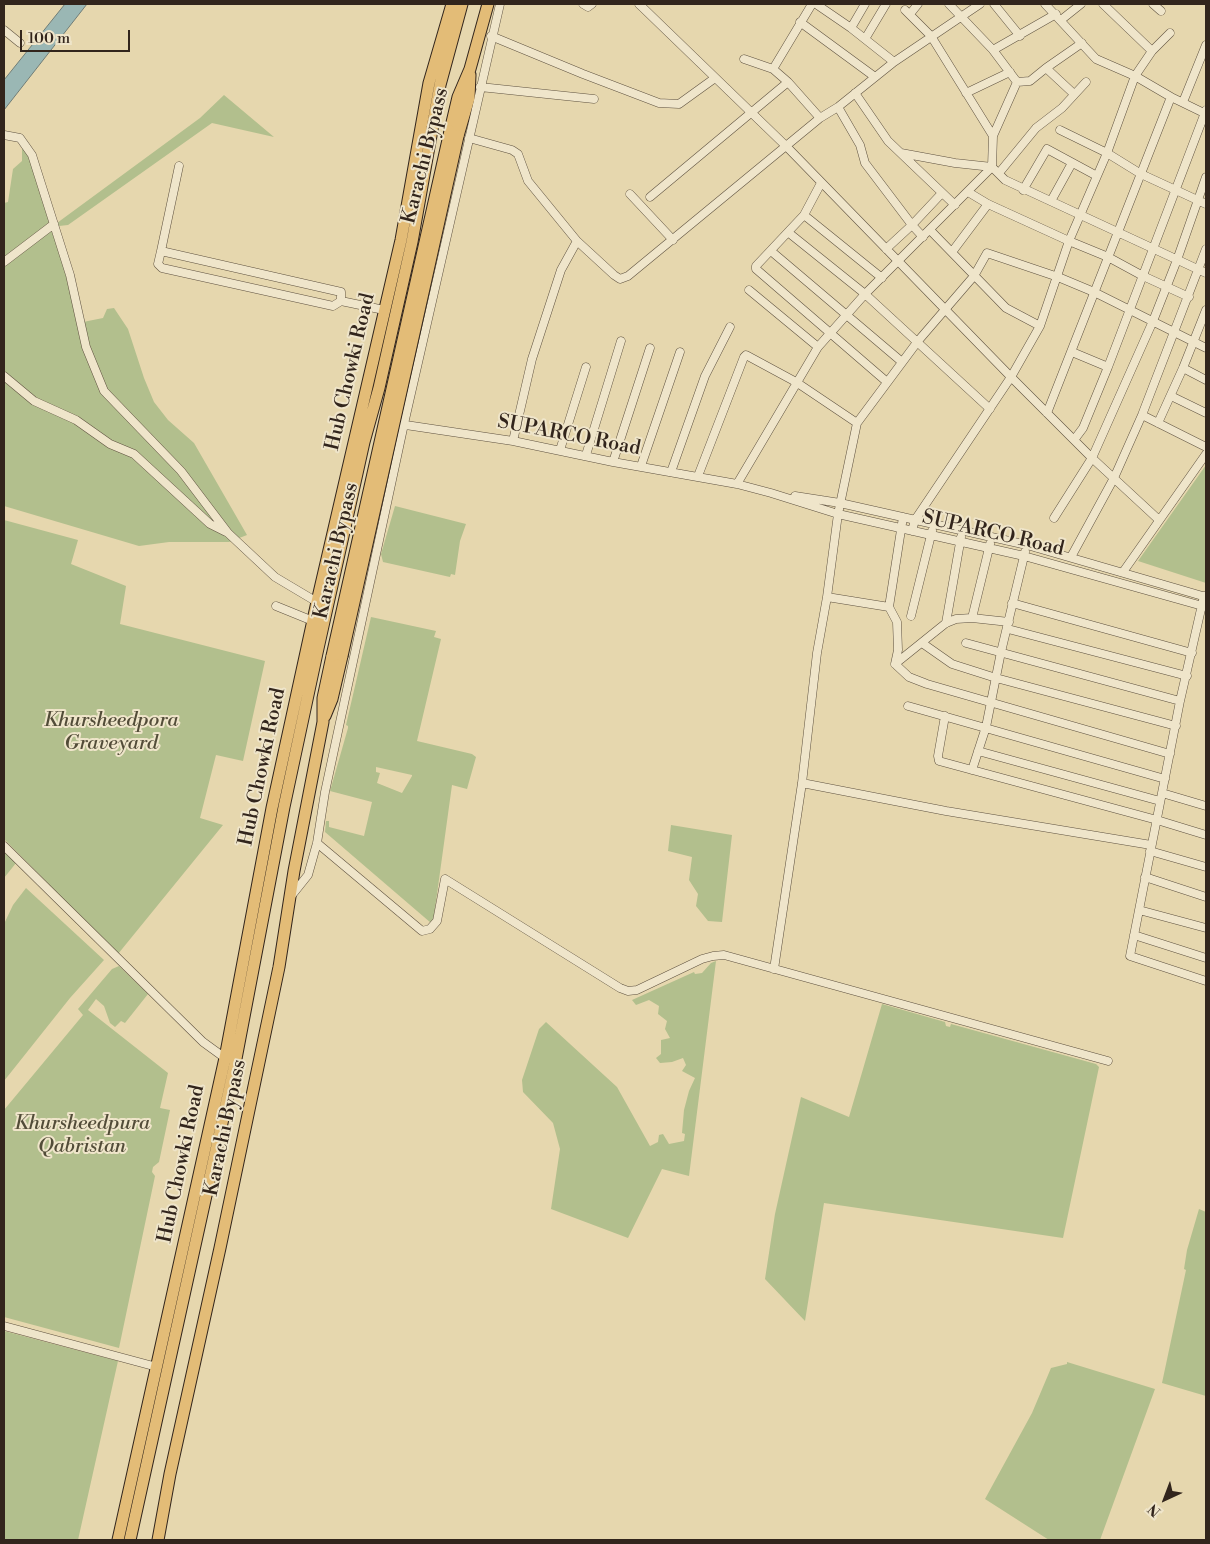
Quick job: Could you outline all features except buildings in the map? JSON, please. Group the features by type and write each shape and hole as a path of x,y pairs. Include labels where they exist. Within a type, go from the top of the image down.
{"highway":[{"name":"Hub Chowki Road","path":"118,1540 225,1058 271,815 313,622 365,421 384,310 400,240 429,83 452,4"},
{"path":"130,1540 233,1074 284,807 365,421 380,388 412,242 440,85 462,4"},
{"name":"Karachi Bypass","path":"158,1540 170,1474 279,967 290,896 323,722 332,699 337,656 469,98 470,69 488,4"}],"street":[{"path":"290,896 308,875 317,843 325,792 404,424 459,135 480,86 500,4"},
{"path":"583,4 588,7 592,4"},
{"path":"639,4 752,112 1011,378 1092,458 1159,520"},
{"path":"773,69 812,4"},
{"path":"816,4 851,28 894,62"},
{"path":"851,28 865,4"},
{"path":"865,39 886,4"},
{"path":"918,4 908,12 931,36 993,136"},
{"path":"949,4 993,50 1018,82"},
{"path":"459,135 512,150 518,154 528,181 578,241 614,276 620,279 628,276 673,240 820,118 838,107 894,62 980,4"},
{"path":"994,4 1020,36"},
{"path":"1045,4 1096,58 1135,76 1171,97 1206,112 1108,367 1082,428 1074,440"},
{"path":"993,50 1081,4"},
{"path":"1103,4 1152,52"},
{"path":"1154,4 1161,11"},
{"path":"800,22 876,77"},
{"path":"4,30 20,43"},
{"path":"912,531 915,520 1011,378 1040,326 1069,241 1107,153 1135,76 1152,52 1170,33"},
{"path":"492,36 583,74 659,102 679,104 715,78"},
{"path":"1018,82 1030,81 1082,43"},
{"path":"1183,102 1206,45"},
{"path":"744,59 773,69 788,82 820,118"},
{"path":"1046,68 1074,94"},
{"path":"966,93 1010,72"},
{"path":"650,197 788,82"},
{"path":"737,484 796,382 829,333 865,294 992,167 993,136 1018,82"},
{"path":"999,174 1036,128 1062,108 1086,82"},
{"path":"480,86 594,99"},
{"path":"855,93 888,141 955,205"},
{"path":"1047,413 1171,97"},
{"path":"838,107 860,145 865,163 923,237"},
{"path":"1060,130 1107,153 1141,174 1206,204"},
{"path":"4,135 20,138 32,156 70,275 86,347 104,391 181,471 228,533 275,577 318,602"},
{"path":"1023,190 1048,149 1097,176"},
{"path":"901,153 955,163 992,167 1005,180 1023,190 1051,201 1202,271"},
{"path":"1051,201 1072,163"},
{"path":"179,166 158,264 162,268 333,306 341,301 384,310"},
{"path":"1054,518 1092,458 1153,321 1206,177"},
{"path":"821,183 804,215 756,266 756,269 887,382"},
{"path":"968,192 988,204 1108,257 1142,276 1188,297"},
{"path":"886,250 942,193"},
{"path":"630,194 673,240"},
{"path":"952,252 988,204"},
{"path":"804,215 882,278"},
{"path":"4,262 54,224"},
{"path":"930,230 1006,308 1040,326"},
{"path":"789,232 865,294 990,409"},
{"path":"513,441 532,359 561,270 578,241"},
{"path":"1071,557 1114,478 1142,415 1188,297 1202,271 1206,250"},
{"path":"161,251 341,292 341,301"},
{"path":"771,251 902,362"},
{"path":"774,970 802,783 817,654 838,514 857,423 918,341 974,276 987,253 1058,277 1094,292 1206,348"},
{"path":"749,290 818,347"},
{"path":"1158,423 1183,368 1206,310"},
{"path":"671,472 705,376 730,327"},
{"path":"586,455 621,341"},
{"path":"613,462 650,348"},
{"path":"641,466 680,352"},
{"path":"1072,352 1108,367"},
{"path":"698,476 744,357 748,356 796,382 857,423"},
{"path":"560,450 586,367"},
{"path":"1183,368 1206,380"},
{"path":"4,376 34,400 76,420 110,444 134,454 210,524 228,533"},
{"path":"1170,396 1206,413"},
{"path":"1142,415 1206,447"},
{"name":"SUPARCO Road","path":"365,421 404,424 513,441 613,462 737,484 838,514 1024,556 1204,606"},
{"path":"1123,572 1206,454"},
{"name":"SUPARCO Road","path":"771,493 840,503 1027,545 1205,596"},
{"path":"895,664 898,650 897,622 889,607 903,517"},
{"path":"911,616 934,524"},
{"path":"946,624 963,531"},
{"path":"972,618 991,537"},
{"path":"972,770 986,727 1012,603 1027,545"},
{"path":"1205,596 1180,701 1130,956 1206,981"},
{"path":"827,597 889,607"},
{"path":"1012,603 1192,653"},
{"path":"276,606 313,622"},
{"path":"895,664 946,624 956,619 972,618 1008,626 1187,676"},
{"path":"922,643 952,664 996,678 1176,726"},
{"path":"966,643 1180,701"},
{"path":"895,664 909,677 927,684 1170,754"},
{"path":"908,706 1165,779"},
{"path":"945,716 939,761 1206,835"},
{"path":"978,751 1161,797 1206,806"},
{"path":"802,783 1150,848 1206,867"},
{"path":"317,843 422,931 430,930 438,921 444,880 620,988 628,991 637,990 702,959 724,955 1108,1061"},
{"path":"4,846 203,1042 225,1058"},
{"path":"1145,877 1206,897"},
{"path":"1139,910 1206,928"},
{"path":"1134,935 1206,958"},
{"path":"4,1326 157,1367"}],"green space":[{"path":"224,95 274,137 212,123 68,225 59,226 57,223 200,118"},
{"path":"22,147 29,153 52,232 65,268 78,323 103,318 107,309 114,308 128,329 154,402 168,420 194,443 247,535 229,542 169,542 139,546 4,506 4,203 8,202 13,169 22,161"},
{"path":"1206,465 1206,583 1138,561"},
{"path":"395,506 466,524 460,541 455,575 451,574 450,577 383,562 381,554"},
{"name":"Khursheedpora Graveyard","path":"4,520 78,540 71,564 126,586 120,624 265,661 243,761 216,755 200,818 223,825 118,954 4,839"},
{"path":"371,617 436,631 434,637 441,639 417,741 472,754 476,757 467,789 452,785 433,923 325,832 326,821 329,821 329,827 364,836 372,802 330,791 348,728 346,725","holes":["376,767 412,775 402,793 377,783 380,773 376,772"]},
{"path":"671,825 732,835 722,922 708,921 696,906 698,894 689,880 692,857 668,851"},
{"path":"4,850 16,863 4,878"},
{"path":"26,888 104,960 70,998 4,1081 4,924 13,905"},
{"path":"716,961 689,1176 662,1169 628,1238 551,1209 560,1149 553,1123 523,1092 522,1080 539,1029 546,1022 617,1087 650,1146 658,1142 659,1135 663,1134 669,1144 684,1141 685,1134 682,1133 684,1110 695,1078 682,1071 686,1065 683,1058 672,1062 660,1063 656,1058 661,1054 661,1040 670,1038 665,1029 667,1021 658,1014 659,1006 649,1000 636,1005 632,1000 694,972 695,974 702,973 711,963"},
{"name":"Khursheedpura Qabristan","path":"119,966 148,994 125,1023 121,1021 115,1027 110,1023 104,1006 96,999 88,1010 168,1073 160,1108 170,1110 159,1162 153,1167 152,1172 155,1176 119,1348 4,1317 4,1110 83,1015 78,1009 112,969"},
{"path":"882,1004 945,1022 946,1026 950,1027 951,1024 1096,1064 1099,1067 1063,1238 824,1203 805,1321 765,1279 775,1214 801,1097 849,1117"},
{"path":"1199,1209 1206,1212 1206,1396 1162,1383 1186,1270 1184,1269 1187,1250"},
{"path":"4,1331 118,1361 78,1540 4,1540"},
{"path":"1067,1362 1155,1389 1100,1540 1049,1540 985,1499 1032,1413 1051,1368 1067,1364"}],"water":[{"path":"65,4 87,4 4,110 4,80"}]}
